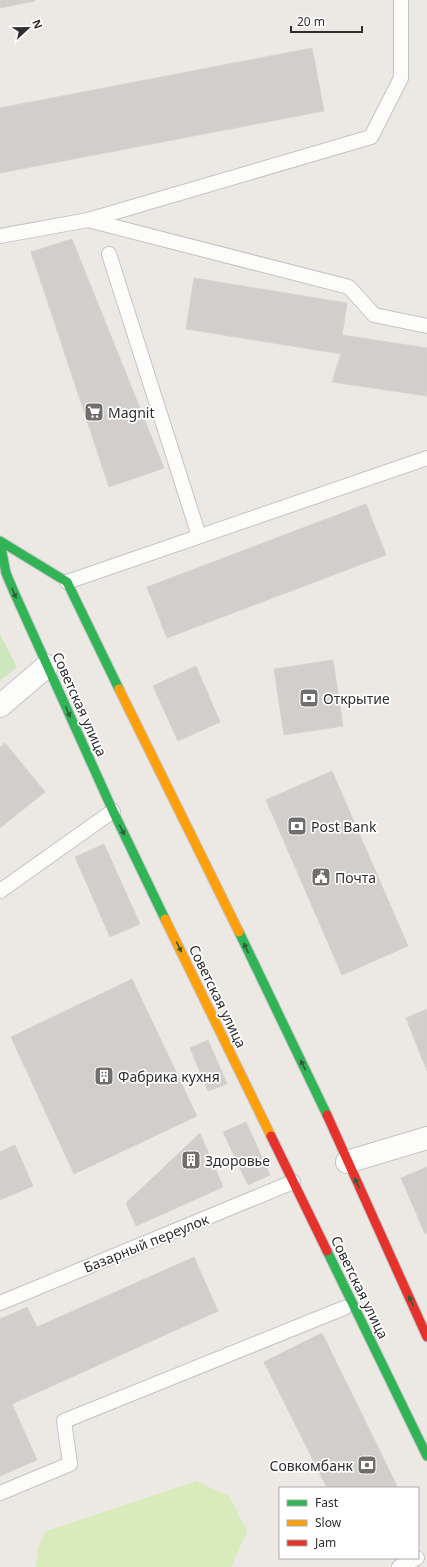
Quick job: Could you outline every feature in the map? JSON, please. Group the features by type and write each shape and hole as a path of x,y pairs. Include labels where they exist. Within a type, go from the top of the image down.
{"main road":[{"name":"Советская улица","path":"0,542 67,582"},
{"name":"Советская улица","path":"0,542 6,573 113,811 427,1456"},
{"path":"67,582 307,1072 427,1337"}],"street":[{"path":"0,706 47,666"},
{"path":"347,1162 427,1138"}],"lane":[{"path":"0,236 88,220 371,137 401,78 401,0"},
{"path":"88,220 349,287 374,315 427,326"},
{"path":"109,254 200,536"},
{"path":"67,582 427,458"},
{"path":"0,891 113,811"},
{"name":"Базарный переулок","path":"0,1303 293,1182"},
{"path":"0,1493 70,1464 64,1421 344,1308"},
{"path":"399,1567 415,1559"}],"green space":[{"path":"0,634 17,667 0,681"},
{"path":"196,1481 229,1496 247,1531 231,1567 36,1567 38,1549 46,1531"}],"building":[{"path":"0,0 35,0 35,1 0,8"},
{"path":"312,48 324,111 0,173 0,108"},
{"path":"72,239 164,468 109,487 31,252"},
{"path":"194,278 347,303 342,335 427,348 427,396 332,382 341,354 186,329"},
{"path":"366,504 386,555 167,638 147,587"},
{"name":"Открытие","path":"333,660 343,726 284,735 274,669"},
{"path":"196,666 220,722 178,741 153,686"},
{"path":"5,743 45,792 0,828 0,747"},
{"path":"332,771 408,946 342,975 266,800"},
{"path":"104,844 140,924 110,937 75,857"},
{"name":"Фабрика кухня","path":"132,979 197,1116 74,1174 11,1037"},
{"path":"427,1009 427,1071 406,1018"},
{"path":"208,1040 227,1084 208,1091 190,1048"},
{"path":"246,1122 270,1175 248,1185 223,1132"},
{"name":"Здоровье","path":"200,1133 223,1187 136,1226 126,1203"},
{"path":"15,1145 33,1186 0,1200 0,1152"},
{"path":"427,1167 427,1233 425,1234 401,1178"},
{"path":"194,1257 218,1311 12,1404 37,1460 0,1476 0,1319 27,1307 37,1327"},
{"path":"322,1333 398,1487 326,1487 264,1362"}],"traffic: fast":[{"path":"0,541 67,582 119,689"},
{"path":"0,542 6,573 14,592 113,811 165,919"},
{"path":"239,932 327,1115"},
{"path":"327,1251 427,1456"}],"traffic: slow":[{"path":"119,689 239,932"},
{"path":"165,919 271,1136"}],"traffic: jam":[{"path":"327,1115 427,1337"},
{"path":"271,1136 327,1251"}],"place":[{"name":"Magnit","path":"94,412"},
{"name":"Открытие","path":"309,698"},
{"name":"Post Bank","path":"297,826"},
{"name":"Почта","path":"321,877"},
{"name":"Фабрика кухня","path":"104,1076"},
{"name":"Здоровье","path":"191,1160"},
{"name":"Совкомбанк","path":"367,1465"}]}
